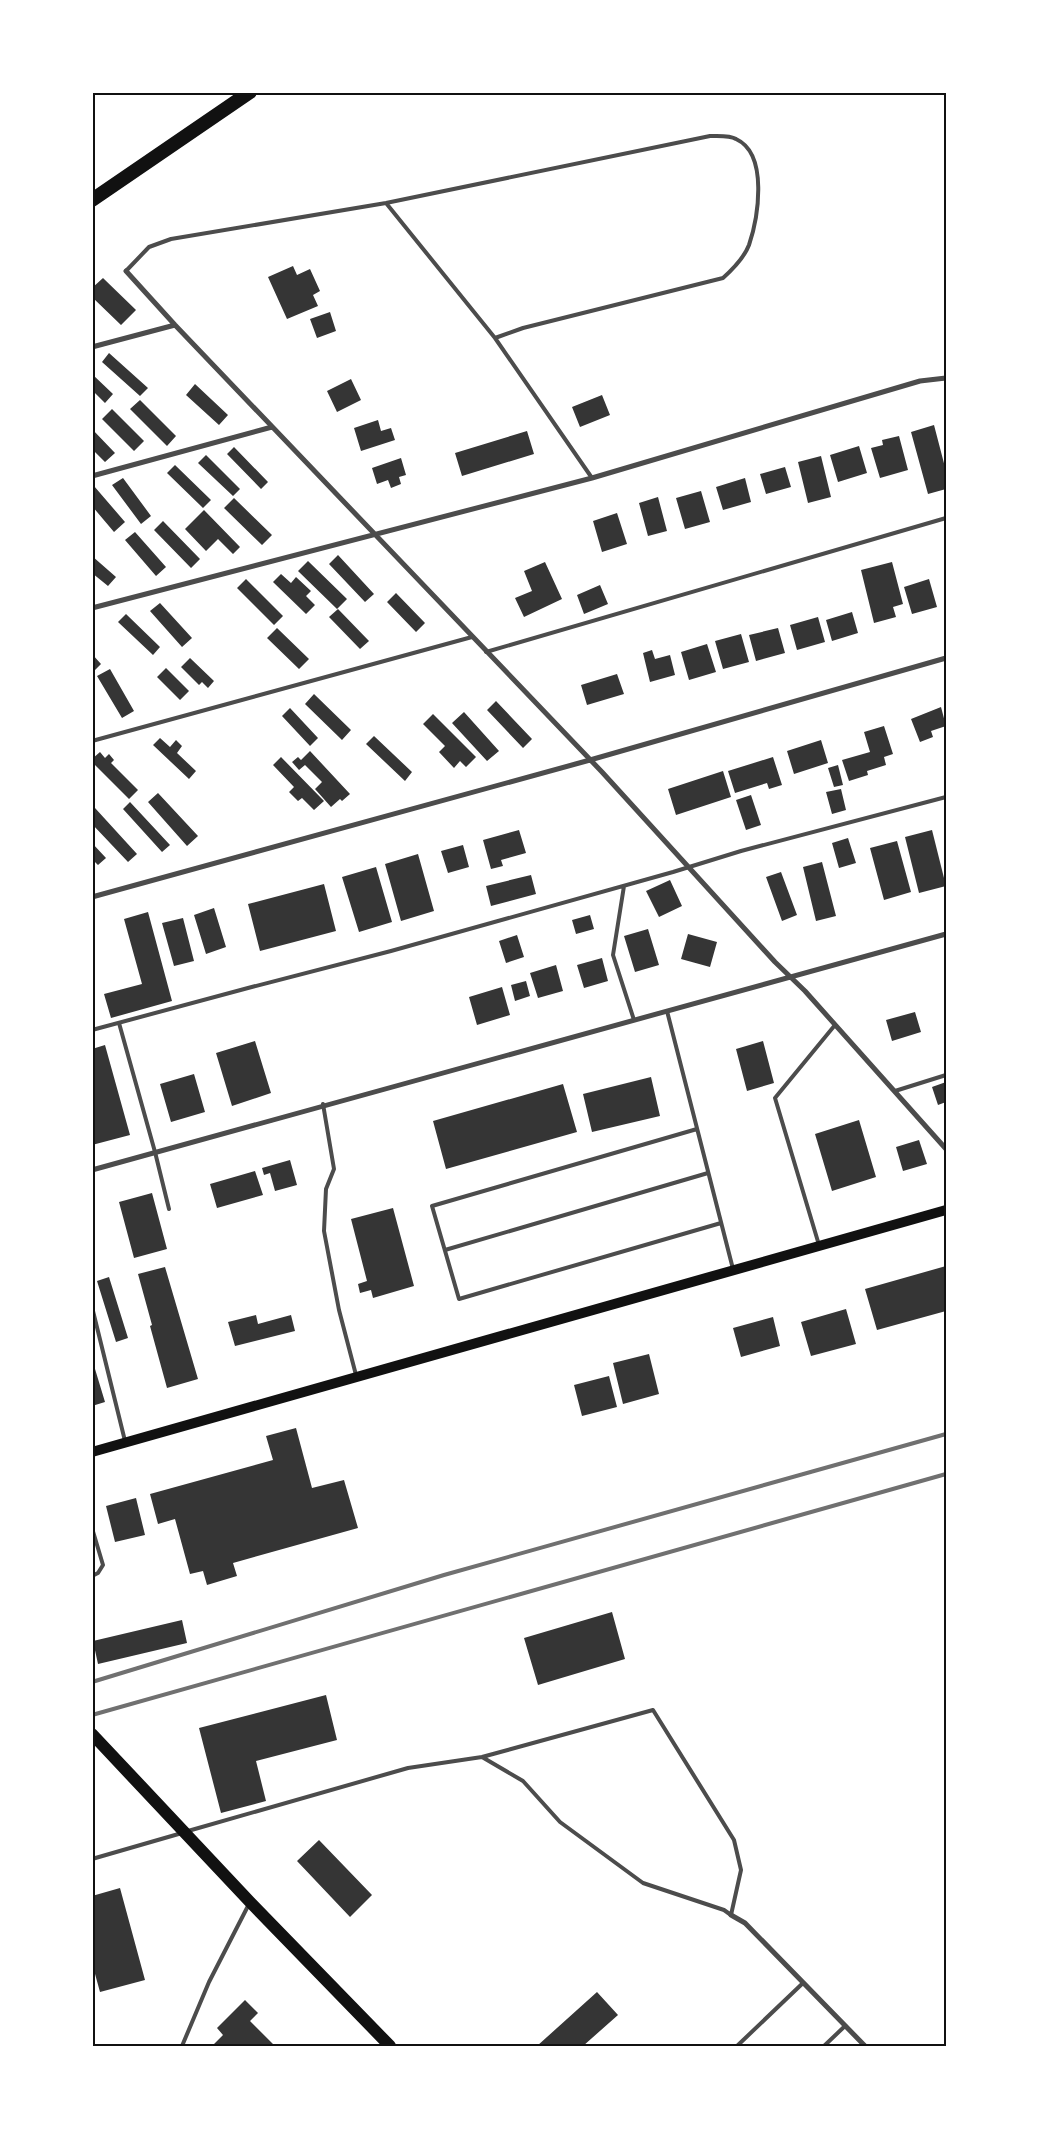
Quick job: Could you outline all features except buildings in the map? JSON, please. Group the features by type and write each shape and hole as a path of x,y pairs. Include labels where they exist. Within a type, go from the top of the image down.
{"highway":[{"path":"92,200 250,92"}],"main road":[{"path":"92,1452 946,1210"},
{"path":"92,1734 250,1902 390,2046"}],"street":[{"path":"126,271 175,325 590,760 688,868 805,991 946,1149"},
{"path":"92,347 175,325"},
{"path":"92,608 592,478 920,381 946,378"},
{"path":"92,476 272,427"},
{"path":"92,897 590,760 946,658"},
{"path":"92,1170 323,1104 791,978 946,934"},
{"path":"732,1915 745,1923 864,2046"}],"lane":[{"path":"126,271 149,247 171,239 386,204 710,136 736,138 750,151 758,172 756,212 748,246 735,268 723,278 523,328 495,338"},
{"path":"386,204 495,338 592,478"},
{"path":"486,652 946,518"},
{"path":"92,742 472,637"},
{"path":"92,1030 391,951 688,868 742,851 946,797"},
{"path":"624,886 613,955 634,1020"},
{"path":"666,1011 733,1271"},
{"path":"119,1023 156,1152 169,1209"},
{"path":"820,1247 775,1098 835,1025"},
{"path":"895,1091 946,1075"},
{"path":"323,1104 334,1169 326,1189 324,1231 339,1310 357,1378"},
{"path":"697,1129 432,1206 459,1299 721,1223"},
{"path":"445,1250 708,1173"},
{"path":"92,1307 126,1443"},
{"path":"92,1528 103,1565 98,1573 92,1576"},
{"path":"92,1859 408,1768 482,1756 653,1710 734,1840 741,1870 732,1915 724,1910 643,1883 560,1822 523,1781 482,1756"},
{"path":"182,2046 209,1982 250,1902"},
{"path":"737,2046 803,1983"},
{"path":"824,2046 845,2026"}],"railway":[{"path":"92,1682 444,1575 946,1434"},
{"path":"92,1715 946,1474"}]}
